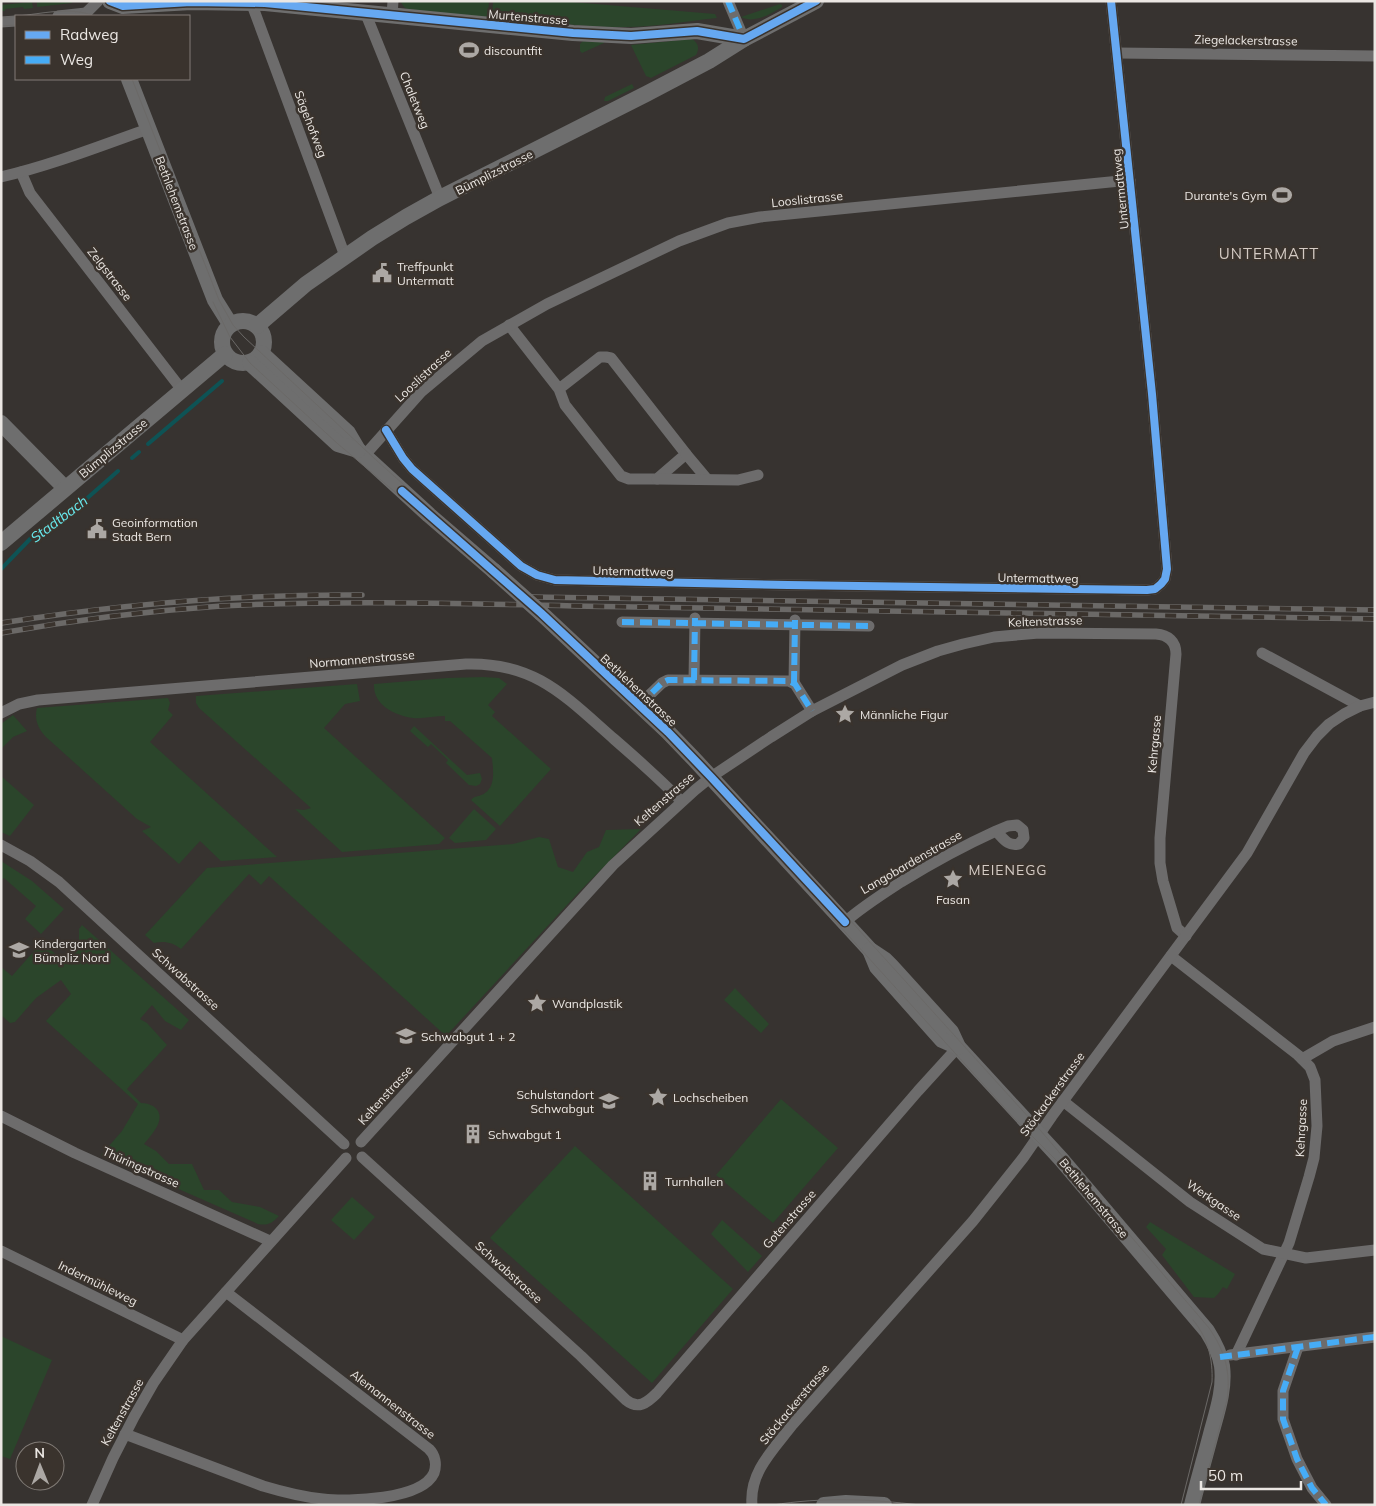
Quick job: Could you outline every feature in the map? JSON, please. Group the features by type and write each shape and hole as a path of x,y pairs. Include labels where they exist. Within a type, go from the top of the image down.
{"street":[{"path":"84,15 98,1"},
{"path":"728,1 744,39 816,1"},
{"name":"Untermattweg","path":"386,430 403,458 431,487 521,566 537,576 555,580 828,586 1155,589 1164,582 1166,569 1152,394 1111,1"},
{"name":"Murtenstrasse","path":"118,8 191,2 251,2 365,12 393,8 572,33 630,36 697,31 744,39"},
{"name":"Sägehofweg","path":"251,2 345,256"},
{"name":"Chaletweg","path":"365,12 440,198"},
{"path":"1,22 15,21"},
{"name":"Bümplizstrasse","path":"257,326 306,284 398,222 440,198 646,94 744,39"},
{"name":"Ziegelackerstrasse","path":"1117,52 1375,56"},
{"name":"Bethlehemstrasse","path":"129,80 215,300 230,324"},
{"path":"1,177 80,154 148,129"},
{"name":"Zelgstrasse","path":"21,172 30,193 182,390"},
{"name":"Looslistrasse","path":"361,453 434,380 482,341 547,304 706,230 728,223 760,217 1130,180"},
{"path":"247,321 257,326 261,330 264,347 255,358 239,363 225,354 221,344 222,338 230,324 247,321"},
{"path":"509,325 558,389 565,405 621,476 629,479 738,480 758,475"},
{"name":"Bümplizstrasse","path":"1,543 225,354"},
{"path":"558,389 603,356 611,358 707,480"},
{"name":"Bethlehemstrasse","path":"255,358 348,432 361,453 541,613 640,706 711,777 870,950 885,960 898,973 951,1032 958,1047 1061,1159 1228,1356 1222,1372 1221,1394 1192,1505"},
{"path":"1,423 65,488"},
{"path":"657,479 686,454"},
{"path":"694,680 695,620"},
{"path":"622,622 695,620 869,626"},
{"path":"795,622 794,683 812,711"},
{"name":"Keltenstrasse","path":"360,1142 613,865 682,801 711,777 812,711 902,665 938,651 978,640 1010,635 1054,632 1159,634 1171,640"},
{"name":"Kehrgasse","path":"1171,640 1175,646 1176,654 1160,838 1160,863 1163,881 1177,928 1186,936"},
{"path":"1262,653 1360,706"},
{"name":"Normannenstrasse","path":"1,713 19,704 38,700 466,664 494,665 522,672 554,688 682,801"},
{"name":"Bethlehemstrasse","path":"640,706 665,681 672,679 789,681 794,683"},
{"name":"Stöckackerstrasse","path":"752,1505 753,1484 767,1457 793,1424 973,1221 1023,1158 1063,1101 1247,853 1309,746 1326,726 1344,714 1360,706 1375,702"},
{"name":"Langobardenstrasse","path":"845,922 863,906 918,872 969,844 996,832"},
{"name":"Schwabstrasse","path":"1,845 30,861 59,882 344,1144"},
{"name":"Kehrgasse","path":"1170,956 1302,1059 1310,1067 1315,1080 1317,1102 1316,1143 1309,1177 1290,1240 1285,1254 1228,1356"},
{"path":"1302,1059 1333,1041 1375,1027"},
{"name":"Gotenstrasse","path":"639,1405 646,1403 657,1393 958,1047"},
{"name":"Werkgasse","path":"1063,1101 1190,1202 1263,1249 1306,1258 1375,1250"},
{"name":"Thüringstrasse","path":"1,1116 75,1153 270,1241"},
{"path":"352,1139 360,1142 364,1150 362,1157 356,1161 346,1158 342,1153 344,1144 352,1139"},
{"name":"Schwabstrasse","path":"362,1157 574,1349 626,1400 632,1404 639,1405"},
{"name":"Keltenstrasse","path":"92,1505 125,1434 154,1382 184,1340 270,1241 346,1158"},
{"name":"Indermühleweg","path":"1,1251 184,1340"},
{"name":"Alemannenstrasse","path":"125,1434 263,1486 286,1493 314,1498 345,1501 383,1497 414,1490 430,1480 436,1465 429,1448 226,1292"},
{"path":"1228,1356 1375,1337"},
{"path":"1298,1347 1283,1391 1283,1419 1297,1459 1312,1488 1326,1505"},
{"path":"824,1505 846,1503 884,1505"}],"green space":[{"path":"37,1 72,1 72,3 37,7"},
{"path":"400,1 489,1 488,17 407,9"},
{"path":"493,1 560,1 715,14 717,18 637,27 575,25 492,16"},
{"path":"32,2 33,8 24,9 23,7 1,11 1,5"},
{"path":"780,4 782,7 757,19 741,17"},
{"path":"692,39 698,46 696,55 651,78 646,76 631,45"},
{"path":"583,41 604,43 582,53 580,51 580,44"},
{"path":"632,84 634,88 608,101 604,101 605,97"},
{"path":"483,677 499,678 507,684 488,705 495,712 492,716 551,769 500,826 471,800 485,793 491,786 493,777 492,758 450,721 445,721 445,716 406,717 386,708 377,698 374,684"},
{"path":"357,684 360,701 345,704 324,728 445,838 439,844 342,852 295,809 304,810 311,808 199,708 196,703 196,696"},
{"path":"168,698 170,703 168,710 173,715 150,742 277,857 221,861 200,841 179,864 142,831 151,827 137,819 46,737 36,720 37,708"},
{"path":"13,715 27,731 13,737 1,749 1,724"},
{"path":"414,726 467,775 480,773 482,779 480,784 476,786 469,785 446,763 448,760 431,744 428,747 410,731"},
{"path":"1,776 34,805 10,836 1,832"},
{"path":"474,809 496,829 486,840 455,843 449,838"},
{"path":"641,829 579,892 446,1036 269,876 261,885 249,874 181,949 168,943 154,943 145,935 207,868 513,844 539,837 549,839 558,867 573,872 587,852 599,847 606,830"},
{"path":"1,861 32,881 64,909 41,934 25,919 36,906 4,878 1,880"},
{"path":"82,925 189,1020 181,1030 165,1021 152,1005 140,1019 147,1023 167,1045 127,1089 141,1103 153,1106 158,1110 158,1125 144,1144 156,1151 169,1164 192,1164 204,1190 219,1190 232,1202 260,1207 279,1216 272,1222 265,1225 258,1224 101,1155 122,1131 138,1104 46,1021 71,994 61,980 36,998 15,1022 10,1023 1,1015 1,967 12,976 42,942 62,960 79,941 79,929"},
{"path":"735,988 769,1024 761,1033 724,1000"},
{"path":"781,1099 838,1148 773,1223 716,1175"},
{"path":"575,1146 733,1289 652,1383 490,1238"},
{"path":"352,1197 375,1217 354,1240 331,1220"},
{"path":"722,1220 762,1256 748,1272 711,1234"},
{"path":"1150,1222 1235,1274 1227,1289 1223,1287 1214,1298 1194,1297 1162,1255 1166,1249 1146,1227"},
{"path":"1,1336 52,1360 18,1441 15,1441 15,1447 10,1459 1,1456"}],"waterway":[{"name":"Stadtbach","path":"148,444 222,381"},
{"name":"Stadtbach","path":"132,458 139,452"},
{"name":"Stadtbach","path":"1,569 32,537 55,519 84,501 118,471"}],"tram line":[{"path":"24,15 66,11 91,15"},
{"path":"1,18 15,16"},
{"path":"1,26 15,25"},
{"path":"132,80 219,300 233,325 375,459 643,702 849,919 1041,1131 1209,1328 1226,1362 1228,1390 1199,1505"},
{"path":"213,302 230,337 250,363 338,444 535,613 708,781 1013,1117 1060,1164"},
{"path":"1181,1505 1212,1382 1212,1365 1206,1341 1193,1320"},
{"path":"773,1505 791,1502 846,1500 920,1505"}],"railway":[{"path":"1,623 91,610 226,598 362,595"},
{"path":"532,597 1375,610"},
{"path":"1,633 83,620 166,610 221,606 326,603 432,603 1375,619"}],"marked path":[{"path":"728,1 744,39"},
{"path":"694,680 695,618"},
{"path":"794,683 795,620"},
{"path":"622,622 869,626"},
{"path":"639,705 662,683 668,680 789,681 795,684 812,711"},
{"path":"1220,1357 1375,1337"},
{"path":"1298,1347 1283,1391 1283,1419 1297,1459 1312,1488 1326,1505"}],"cycle path":[{"path":"110,1 123,6 191,2 265,3 573,33 631,36 697,31 744,39 816,1"},
{"path":"386,430 412,469 521,566 537,575 555,580 788,585 1155,589 1165,579 1167,569 1152,394 1111,1"},
{"path":"402,491 541,613 668,732 845,922"}],"place":[{"name":"discountfit","path":"469,50"},
{"name":"Durante's Gym","path":"1282,195"},
{"name":"Treffpunkt Untermatt","path":"382,273"},
{"name":"Geoinformation Stadt Bern","path":"97,529"},
{"name":"Männliche Figur","path":"845,714"},
{"name":"Fasan","path":"953,879"},
{"name":"Kindergarten Bümpliz Nord","path":"19,950"},
{"name":"Wandplastik","path":"537,1003"},
{"name":"Schwabgut 1 + 2","path":"406,1036"},
{"name":"Lochscheiben","path":"658,1097"},
{"name":"Schulstandort Schwabgut","path":"609,1101"},
{"name":"Schwabgut 1","path":"473,1134"},
{"name":"Turnhallen","path":"650,1181"}],"district":[{"name":"UNTERMATT","path":"1269,253"},
{"name":"MEIENEGG","path":"1008,870"}]}
